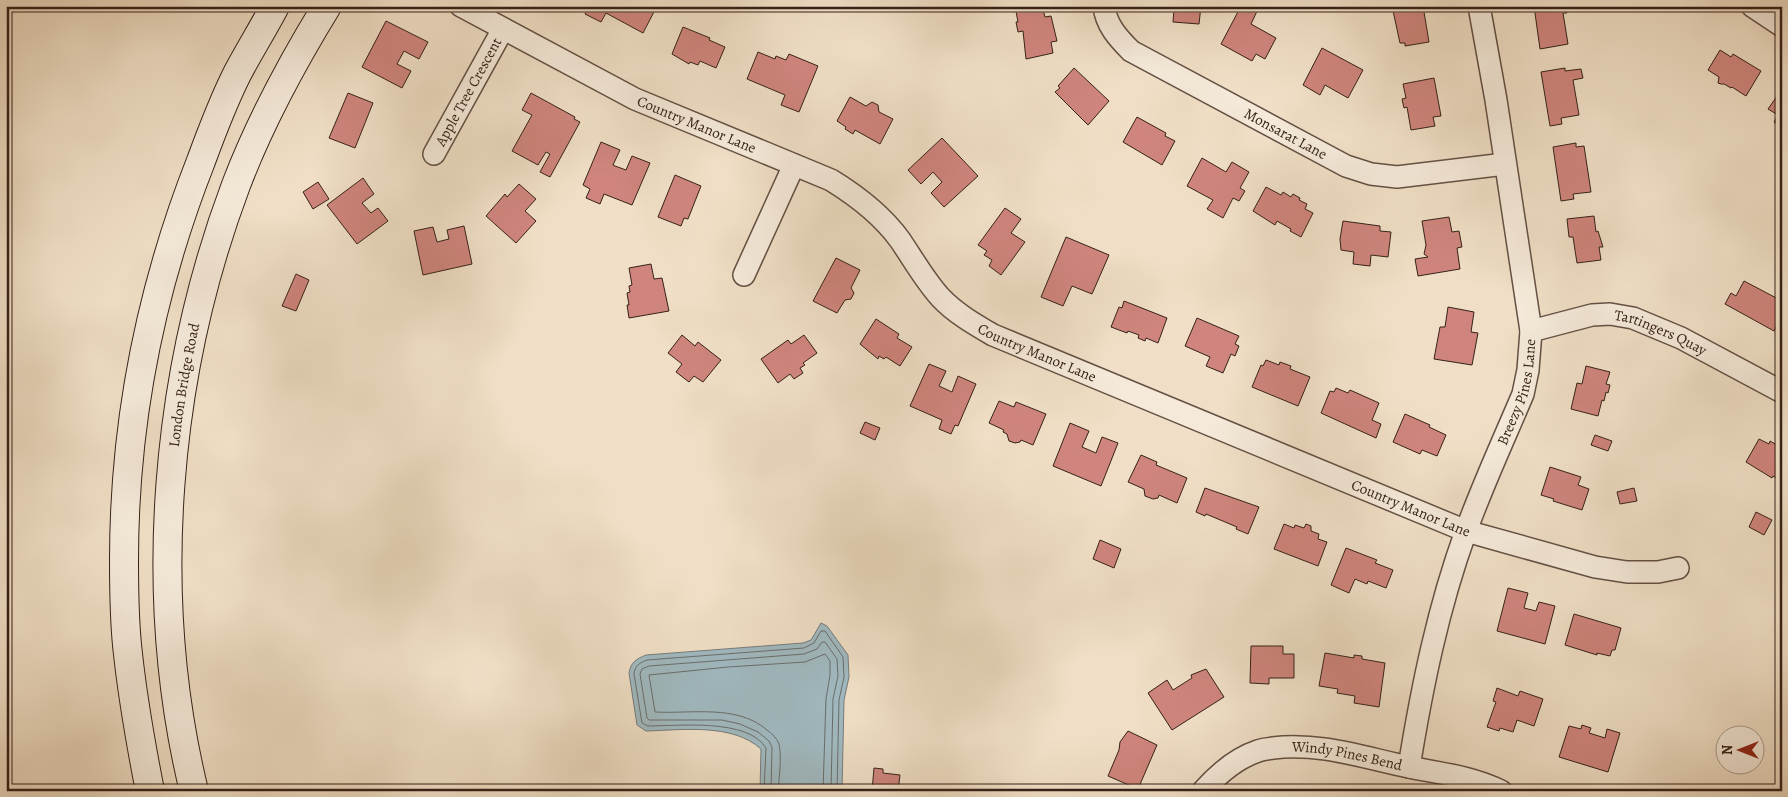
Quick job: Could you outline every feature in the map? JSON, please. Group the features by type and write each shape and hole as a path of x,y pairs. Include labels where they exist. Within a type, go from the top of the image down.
{"main road":[{"path":"150,791 138,731 128,652 124,594 124,521 130,435 135,402 144,350 160,280 186,198 216,122 238,74 275,6"},
{"name":"London Bridge Road","path":"194,791 177,699 168,589 172,476 181,398 192,336 209,265 236,185 264,120 296,57 327,6"}],"street":[{"name":"Country Manor Lane","path":"461,6 635,99 831,180 853,194 878,215 899,239 923,276 941,298 963,317 993,335 1466,531 1595,567 1636,572 1658,572 1678,568"},
{"name":"Monsarat Lane","path":"1104,6 1108,23 1118,38 1131,51 1346,166 1371,174 1397,177 1505,164"},
{"name":"Breezy Pines Lane","path":"1409,767 1432,643 1448,586 1466,531 1523,394 1528,370 1531,331 1479,6"},
{"path":"1752,6 1782,26"},
{"name":"Apple Tree Crescent","path":"434,154 503,29"},
{"path":"744,275 794,165"},
{"name":"Tartingers Quay","path":"1531,331 1592,315 1610,314 1633,318 1681,338 1782,392"},
{"name":"Windy Pines Bend","path":"1203,791 1214,778 1236,762 1259,750 1286,746 1324,749 1456,775 1481,782 1501,791"}],"water":[{"path":"821,623 827,626 848,655 849,677 844,700 842,791 760,791 761,749 749,741 736,735 722,732 691,729 646,731 637,725 629,673 634,661 639,658 646,655 803,643 811,640"}],"building":[{"path":"589,6 657,6 643,33 606,13 601,22 585,14"},
{"path":"1015,6 1042,6 1045,17 1051,16 1057,41 1051,42 1053,53 1026,59 1023,31 1018,32"},
{"path":"1168,6 1201,6 1199,24 1173,22 1174,9 1168,9"},
{"path":"1241,6 1259,7 1251,24 1276,38 1265,59 1256,54 1252,61 1221,44"},
{"path":"1392,6 1423,6 1429,42 1405,46 1405,43 1400,43"},
{"path":"1534,6 1566,6 1567,13 1563,13 1568,44 1540,49"},
{"path":"386,21 428,42 419,59 404,51 397,64 411,71 402,88 362,67"},
{"path":"683,27 710,38 709,40 725,47 716,68 700,61 698,65 690,62 689,64 672,54"},
{"path":"1322,48 1363,70 1348,98 1325,85 1320,95 1303,85"},
{"path":"1720,50 1731,57 1733,54 1761,71 1746,96 1732,87 1718,83 1719,77 1708,70"},
{"path":"758,52 775,59 776,56 786,60 789,54 818,66 799,112 781,105 785,95 747,79"},
{"path":"1074,68 1109,101 1088,125 1055,92"},
{"path":"1565,68 1565,71 1581,69 1583,78 1573,80 1579,115 1561,118 1562,124 1550,126 1541,72"},
{"path":"1434,78 1441,116 1433,117 1435,126 1411,130 1407,107 1404,108 1402,99 1406,98 1403,84"},
{"path":"1780,92 1782,93 1782,127 1774,122 1778,115 1768,109"},
{"path":"348,93 373,103 355,148 329,138"},
{"path":"531,93 575,117 574,119 580,122 550,177 540,172 550,154 546,152 538,165 512,151 532,115 522,110"},
{"path":"850,97 866,106 872,102 878,105 879,112 893,119 880,144 855,130 853,134 837,121"},
{"path":"1137,117 1166,133 1165,136 1175,141 1162,165 1123,142"},
{"path":"942,138 978,176 944,207 931,193 942,182 933,172 921,184 908,170"},
{"path":"601,142 620,150 613,165 615,166 626,170 632,156 650,163 632,205 604,194 600,204 586,198 590,189 583,185"},
{"path":"1576,143 1576,147 1584,146 1591,192 1573,194 1574,199 1561,201 1553,147"},
{"path":"1202,158 1226,172 1232,162 1249,172 1240,188 1245,191 1239,201 1233,198 1223,218 1207,209 1213,200 1187,186"},
{"path":"675,175 701,186 688,219 684,218 681,226 658,217"},
{"path":"363,178 374,194 362,203 371,213 378,208 388,221 357,244 327,205"},
{"path":"318,182 329,199 313,209 303,192"},
{"path":"519,184 536,199 525,211 536,221 516,243 486,216 505,194 507,197"},
{"path":"1266,187 1281,195 1283,192 1291,197 1293,194 1307,204 1305,209 1313,213 1301,237 1277,221 1275,225 1253,211"},
{"path":"1005,208 1021,219 1011,233 1025,242 1001,275 989,266 992,260 984,255 987,251 978,245"},
{"path":"1594,216 1596,232 1598,231 1603,247 1599,247 1601,260 1577,263 1573,237 1569,237 1567,219"},
{"path":"1449,217 1452,232 1459,231 1462,247 1457,248 1460,269 1418,276 1415,259 1428,257 1424,254 1426,245 1422,221"},
{"path":"1343,221 1380,226 1380,231 1391,232 1388,257 1371,255 1370,266 1353,264 1354,252 1341,250 1340,239"},
{"path":"464,226 472,264 423,275 414,231 433,227 437,242 449,239 447,230"},
{"path":"1066,237 1109,255 1092,294 1072,286 1063,306 1041,297"},
{"path":"836,258 860,270 851,288 854,293 851,299 845,300 837,313 813,301"},
{"path":"651,264 654,279 662,278 669,311 629,318 627,293 630,292 629,286 632,285 629,268"},
{"path":"296,274 309,280 296,311 282,306"},
{"path":"1744,281 1782,301 1782,316 1774,331 1725,304 1731,293 1736,296"},
{"path":"1124,301 1167,318 1158,343 1146,338 1145,341 1138,338 1139,335 1111,327 1119,307 1122,308"},
{"path":"1448,307 1474,312 1471,332 1478,333 1472,365 1434,359 1440,327 1445,327"},
{"path":"1197,318 1239,336 1235,344 1239,346 1235,356 1231,354 1223,373 1206,366 1210,357 1185,346"},
{"path":"876,319 899,334 897,338 912,347 900,366 886,357 884,359 879,356 878,359 860,344"},
{"path":"682,335 695,346 698,342 721,360 703,382 694,376 689,382 676,372 682,364 668,353"},
{"path":"804,335 817,353 803,363 805,365 800,368 803,373 794,379 790,374 778,383 761,359 788,340 791,344"},
{"path":"1266,360 1279,365 1280,362 1291,366 1290,369 1310,377 1298,406 1252,387 1261,365 1263,366"},
{"path":"929,364 946,371 939,386 952,392 958,376 976,384 958,426 955,425 951,434 939,429 942,420 910,406"},
{"path":"1586,366 1610,372 1606,384 1610,385 1608,393 1606,392 1604,401 1602,400 1598,416 1571,409 1577,383 1582,384"},
{"path":"1336,388 1348,393 1350,390 1379,403 1372,420 1381,424 1376,438 1321,413 1330,391 1334,392"},
{"path":"999,401 1014,407 1016,402 1046,414 1033,445 1021,440 1015,443 1009,441 1007,434 1003,432 1004,430 989,423"},
{"path":"1405,414 1430,425 1429,427 1446,435 1437,456 1422,450 1420,454 1393,442"},
{"path":"865,422 880,428 875,440 860,433"},
{"path":"1070,423 1089,431 1082,447 1096,453 1102,437 1118,443 1101,486 1053,466"},
{"path":"1595,435 1612,441 1608,451 1591,445"},
{"path":"1759,439 1769,444 1770,441 1782,448 1782,481 1773,476 1772,478 1746,462"},
{"path":"1141,455 1157,462 1156,465 1187,478 1177,503 1159,495 1158,498 1153,499 1145,496 1144,489 1128,482"},
{"path":"1550,467 1581,477 1578,485 1589,489 1582,510 1553,501 1554,499 1541,495"},
{"path":"1205,488 1259,507 1248,534 1236,529 1237,527 1206,514 1205,516 1196,512"},
{"path":"1634,488 1637,501 1620,504 1617,492"},
{"path":"1756,512 1772,520 1764,535 1749,527"},
{"path":"1284,524 1294,528 1295,525 1304,528 1306,524 1311,526 1311,531 1319,534 1318,539 1327,542 1318,566 1274,549"},
{"path":"1100,540 1121,549 1114,568 1093,559"},
{"path":"1346,548 1377,560 1375,563 1393,570 1386,588 1368,581 1367,584 1355,579 1349,593 1331,585"},
{"path":"1508,588 1528,593 1524,608 1536,611 1539,602 1555,606 1545,644 1497,631"},
{"path":"1574,614 1621,628 1615,650 1612,650 1610,656 1597,653 1597,655 1565,645"},
{"path":"1251,646 1283,646 1283,654 1294,654 1294,678 1269,678 1269,684 1250,683"},
{"path":"1325,653 1354,658 1354,655 1362,656 1362,659 1385,663 1379,707 1354,703 1355,696 1337,693 1338,689 1319,686"},
{"path":"1206,669 1224,697 1172,730 1148,693 1167,680 1173,690 1192,678 1191,675"},
{"path":"1497,688 1518,696 1520,691 1543,699 1534,726 1517,720 1513,732 1500,728 1499,731 1487,727 1496,702 1493,701"},
{"path":"1582,725 1591,728 1589,733 1605,738 1607,729 1620,733 1608,772 1559,757 1569,726 1581,729"},
{"path":"1128,731 1157,745 1138,789 1108,776 1119,750 1120,742"},
{"path":"874,768 883,769 883,773 900,775 898,791 872,791"}]}
